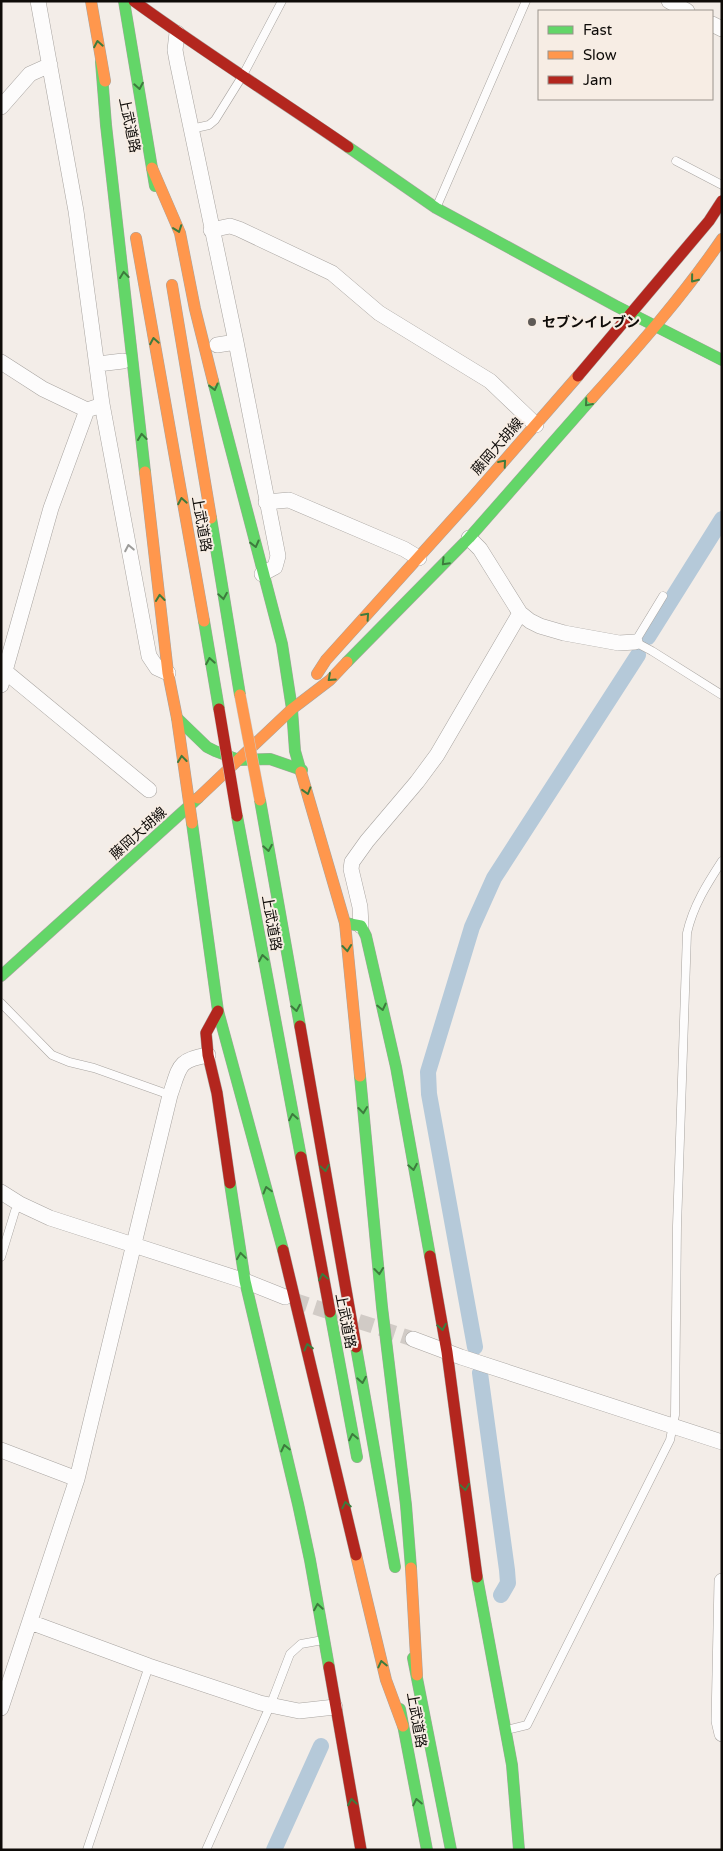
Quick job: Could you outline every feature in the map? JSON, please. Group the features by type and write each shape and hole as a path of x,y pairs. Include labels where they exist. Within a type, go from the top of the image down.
{"main road":[{"name":"上武道路","path":"91,1 101,62 121,154"},
{"name":"上武道路","path":"124,1 161,216"},
{"path":"134,1 154,8 177,33 243,75 436,208 632,314 722,360"},
{"path":"101,62 106,125 168,673 177,718 218,1010 291,1280 386,1680 403,1726"},
{"path":"152,168 180,233 198,319 262,574 282,644 292,709 295,751 345,923 382,1307 411,1566 416,1675"},
{"name":"藤岡大胡線","path":"292,709 326,660 536,425 632,314 709,222 722,201"},
{"name":"上武道路","path":"134,222 237,816 360,1473"},
{"name":"藤岡大胡線","path":"1,976 189,808 292,709 330,680 469,538 656,326 700,271 722,239"},
{"name":"上武道路","path":"170,275 240,695 397,1576"},
{"path":"177,718 207,747 239,760 270,759 302,770"},
{"path":"345,923 362,926 366,936 396,1067 447,1352 480,1601 512,1765 519,1850"},
{"path":"218,1010 206,1033 208,1055 217,1093 245,1281 310,1560 361,1850"},
{"name":"上武道路","path":"400,1594 451,1850"},
{"name":"上武道路","path":"388,1638 427,1850"}],"street":[{"path":"38,1 76,211 102,404 149,656 157,668 168,673"},
{"path":"668,1 685,10"},
{"path":"177,33 175,50 190,128 236,342 278,556 275,567 262,574"},
{"path":"1,108 30,74 50,65"},
{"path":"211,230 230,226 239,229 332,274 379,313 490,381 536,425"},
{"path":"217,345 236,342"},
{"path":"98,364 123,361"},
{"path":"1,362 43,390 87,410 102,404"},
{"path":"87,410 51,508 3,675 149,790"},
{"path":"266,502 289,500 404,549 418,558"},
{"path":"469,538 480,549 520,613 530,621 550,630 619,643 635,642"},
{"path":"362,926 360,906 351,869 352,862 437,755 520,613"},
{"path":"1,1708 77,1478 170,1095 179,1068 184,1061 192,1057 208,1055"},
{"path":"1,1192 20,1204 50,1218 245,1281 285,1297"},
{"path":"413,1339 447,1352 722,1442"},
{"path":"1,1450 77,1478"},
{"path":"722,1580 719,1721 722,1734"},
{"path":"30,1622 149,1666 270,1706 299,1711 335,1707"}],"lane":[{"path":"190,128 209,125 215,120 243,75 282,1"},
{"path":"436,208 526,1"},
{"path":"676,161 722,185"},
{"path":"663,596 635,642 722,695"},
{"path":"504,1730 527,1725 670,1440 674,1425 677,1226 687,933 696,902 722,861"},
{"path":"1,1003 52,1055 170,1095"},
{"path":"1,1257 15,1211 20,1204"},
{"path":"206,1850 270,1706 290,1654 301,1644 323,1640"},
{"path":"87,1850 149,1666"}],"waterway":[{"path":"648,637 722,519"},
{"path":"475,1347 429,1094 428,1072 472,927 494,878 638,655"},
{"path":"480,1373 507,1570 508,1583 501,1595"},
{"path":"274,1850 321,1746"}],"tunnel":[{"path":"293,1300 413,1339"}],"traffic: fast":[{"path":"124,1 155,186"},
{"path":"101,62 106,125 145,472"},
{"path":"348,147 436,208 616,306 722,360"},
{"path":"213,381 282,644 292,709 295,751 301,772"},
{"path":"347,662 469,538 592,398"},
{"path":"211,518 240,695"},
{"path":"204,621 219,709"},
{"path":"177,718 207,747 215,751 239,760 270,759 302,770"},
{"path":"1,976 198,798"},
{"path":"260,800 300,1026"},
{"path":"237,816 301,1157"},
{"path":"192,823 218,1011 283,1250"},
{"path":"345,923 361,926 366,936 396,1067 430,1256"},
{"path":"360,1076 382,1307 406,1505 411,1568"},
{"path":"230,1183 245,1281 298,1504 329,1667"},
{"path":"330,1312 357,1457"},
{"path":"356,1347 395,1567"},
{"path":"477,1577 512,1765 519,1850"},
{"path":"413,1658 451,1850"},
{"path":"400,1709 427,1850"}],"traffic: slow":[{"path":"91,1 105,81"},
{"path":"152,168 180,233 195,309 213,381"},
{"path":"136,238 204,621"},
{"path":"592,398 676,301 722,239"},
{"path":"172,285 211,518"},
{"path":"317,674 326,660 471,499 578,376"},
{"path":"145,472 168,673 177,718 192,823"},
{"path":"198,798 292,709 330,680 347,662"},
{"path":"240,695 260,800"},
{"path":"301,772 345,923 360,1076"},
{"path":"356,1555 386,1680 403,1726"},
{"path":"411,1568 417,1675"}],"traffic: jam":[{"path":"134,1 348,147"},
{"path":"578,376 709,221 722,201"},
{"path":"219,709 237,816"},
{"path":"218,1011 206,1033 208,1055 217,1093 230,1183"},
{"path":"300,1026 356,1347"},
{"path":"301,1157 330,1312"},
{"path":"283,1250 356,1555"},
{"path":"430,1256 447,1352 477,1577"},
{"path":"329,1667 361,1850"}],"place":[{"name":"セブンイレブン","path":"532,322"}]}
